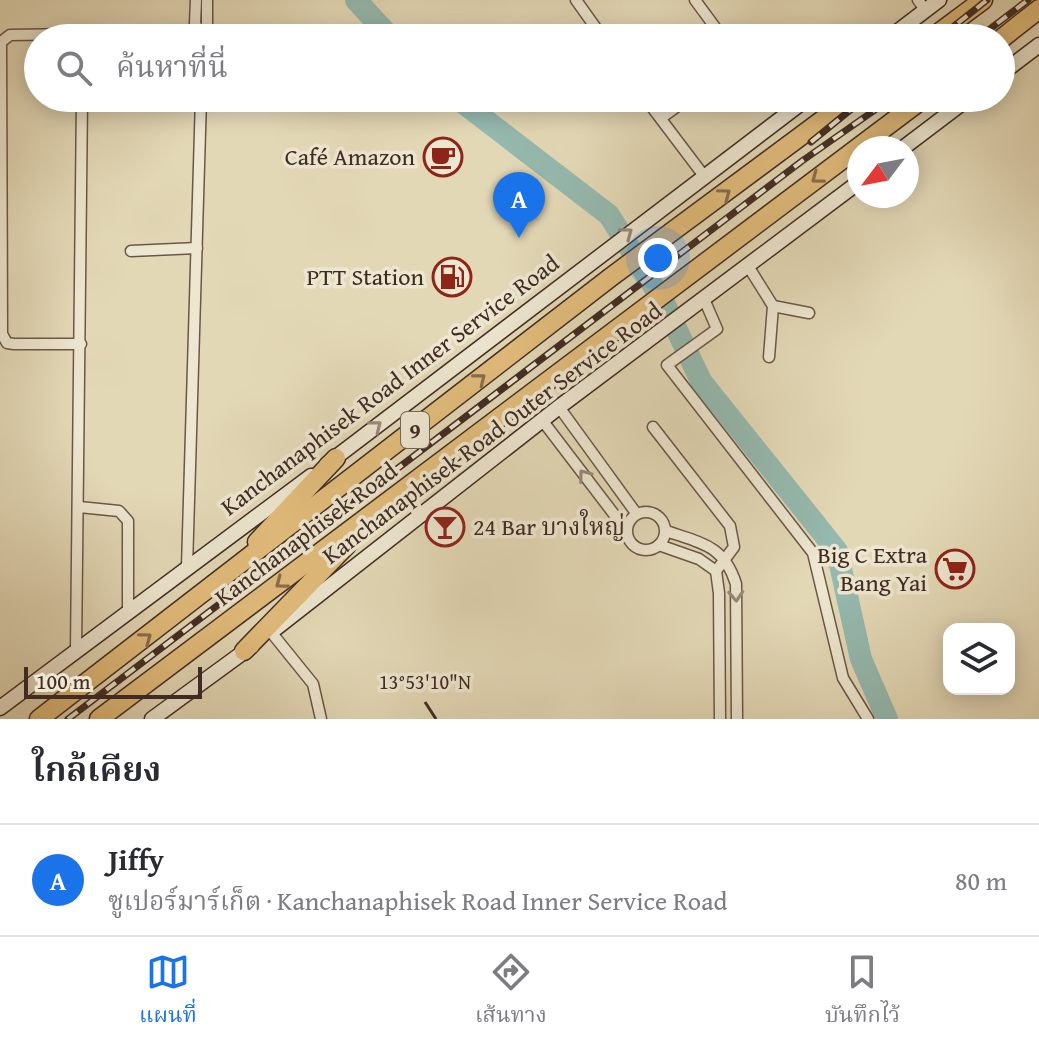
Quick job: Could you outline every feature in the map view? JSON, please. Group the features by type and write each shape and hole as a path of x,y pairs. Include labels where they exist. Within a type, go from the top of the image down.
{"highway":[{"path":"951,24 983,0"},
{"path":"1015,28 1039,9"},
{"name":"Kanchanaphisek Road","path":"39,719 611,277 833,112"},
{"name":"Kanchanaphisek Road","path":"99,719 388,503 621,323 905,112"},
{"path":"219,582 336,458"},
{"path":"244,651 388,503"}],"main road":[{"path":"903,24 922,5 939,0"},
{"path":"1015,63 1039,45"},
{"name":"Kanchanaphisek Road Inner Service Road","path":"0,708 336,458 650,215 789,112"},
{"path":"919,136 951,112"},
{"name":"Kanchanaphisek Road Outer Service Road","path":"152,719 271,632 542,420 847,191"}],"street":[{"path":"195,24 196,0"},
{"path":"207,0 207,24"},
{"path":"577,0 593,24"},
{"path":"695,0 713,24"},
{"path":"24,35 6,35 1,42 2,334 7,343 14,344 81,344"},
{"path":"76,650 82,112"},
{"path":"187,567 201,112"},
{"path":"656,112 704,176"},
{"path":"661,118 669,112"},
{"path":"131,251 197,248"},
{"path":"748,266 773,306 769,357"},
{"path":"700,302 717,329 667,365 813,553 843,678 868,719"},
{"path":"773,306 809,313"},
{"path":"559,407 636,513"},
{"path":"542,420 626,530 636,548 645,551 659,545 666,531"},
{"path":"653,427 730,526 734,547 716,571"},
{"path":"79,507 119,511 128,521 128,611"},
{"path":"626,530 636,513"},
{"path":"636,513 656,514 666,531 709,547 726,559 736,584 737,719"},
{"path":"659,545 699,559 716,571 719,593 720,719"},
{"path":"271,632 313,684 321,719"}],"waterway":[{"path":"356,0 378,24"},
{"path":"475,112 609,215 664,303 701,381 837,551 861,659 887,719"}],"railway":[{"path":"957,24 987,0"},
{"path":"996,24 1028,0"},
{"path":"811,142 848,112"},
{"path":"68,719 802,161 872,112"}],"place":[{"name":"Café Amazon","path":"443,157"},
{"name":"Jiffy","path":"519,238"},
{"name":"PTT Station","path":"452,277"},
{"name":"24 Bar บางใหญ่","path":"445,527"},
{"name":"Big C Extra Bang Yai","path":"955,569"}]}
